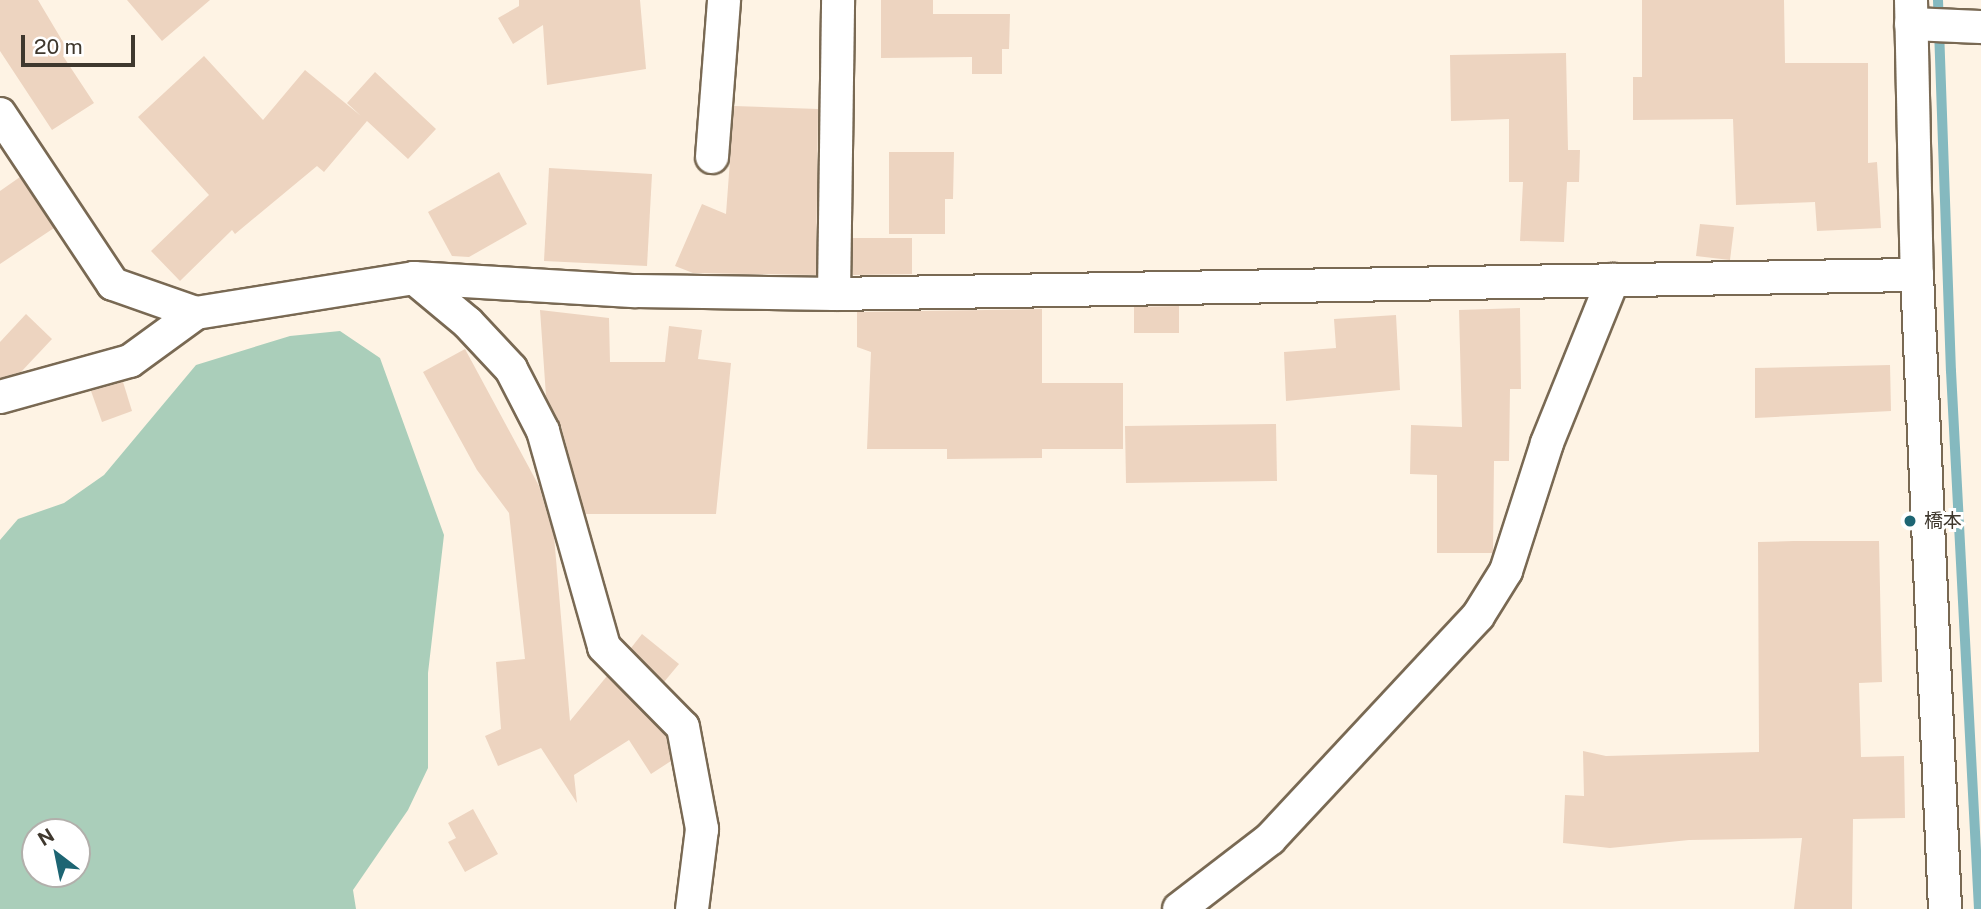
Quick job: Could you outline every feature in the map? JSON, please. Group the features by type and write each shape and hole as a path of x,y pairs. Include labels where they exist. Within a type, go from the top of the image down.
{"street":[{"path":"712,157 724,0"},
{"path":"834,294 838,0"},
{"path":"1945,909 1917,275 1916,16 1970,25"},
{"path":"0,114 113,284 196,313"},
{"path":"0,397 130,361 196,313 414,278 636,291 834,294 1917,275"},
{"path":"414,278 468,323 510,369 543,431 604,647 683,727 702,829 692,909"},
{"path":"1179,909 1270,839 1478,616 1507,571 1547,443 1613,280"}],"green space":[{"path":"340,331 380,358 444,535 428,673 428,768 408,810 353,890 356,909 0,909 0,540 18,519 64,503 104,475 196,365 290,336"}],"building":[{"path":"0,0 38,0 69,52 63,56 94,103 52,130 0,51"},
{"path":"127,0 210,0 162,41"},
{"path":"519,0 640,0 646,69 547,85 543,25 513,44 498,18 519,6"},
{"path":"881,0 933,0 933,14 1010,14 1009,49 1002,49 1002,74 972,74 972,57 881,58"},
{"path":"1642,0 1784,0 1785,63 1868,63 1868,163 1877,162 1881,228 1817,231 1815,202 1736,205 1733,119 1633,120 1633,77 1642,77"},
{"path":"1566,53 1568,150 1580,150 1579,182 1567,182 1564,242 1520,241 1523,182 1509,182 1509,119 1451,121 1450,55"},
{"path":"204,56 263,120 305,70 361,116 347,103 375,72 436,129 408,159 367,121 324,172 317,166 235,234 232,230 180,281 151,251 209,195 138,117"},
{"path":"734,106 818,109 816,275 693,273 675,266 702,204 726,214"},
{"path":"889,152 954,152 953,199 945,199 945,234 889,234"},
{"path":"549,168 652,174 647,266 544,261"},
{"path":"499,172 527,224 469,257 452,256 428,212"},
{"path":"20,177 54,228 0,264 0,191"},
{"path":"1700,224 1734,227 1730,260 1696,256"},
{"path":"853,238 912,238 912,274 853,275"},
{"path":"1179,306 1179,333 1134,333 1134,307"},
{"path":"1520,308 1521,389 1510,389 1509,461 1494,461 1493,553 1437,553 1437,475 1410,474 1411,425 1462,427 1459,310"},
{"path":"1042,309 1042,383 1123,383 1123,449 1042,449 1042,458 947,459 947,449 867,449 871,352 857,347 857,312"},
{"path":"540,310 609,318 610,362 665,362 669,326 702,330 698,359 731,363 716,514 585,514 561,426 546,396"},
{"path":"26,314 52,339 21,372 0,378 0,342"},
{"path":"1396,315 1400,390 1286,401 1284,352 1336,348 1334,319"},
{"path":"465,349 539,486 554,536 570,721 607,676 666,736 671,761 651,774 629,740 574,775 577,803 541,748 498,766 485,736 501,729 496,662 525,659 509,513 477,470 423,372"},
{"path":"1890,365 1891,411 1755,418 1755,368"},
{"path":"123,382 132,411 102,422 91,391"},
{"path":"1276,424 1277,481 1126,483 1125,426"},
{"path":"1879,541 1882,682 1859,683 1861,757 1904,756 1905,818 1853,819 1852,909 1794,909 1802,838 1689,840 1610,848 1563,843 1565,795 1584,796 1583,751 1606,756 1759,752 1758,542"},
{"path":"642,634 679,664 664,682 631,648"},
{"path":"473,809 498,854 465,872 448,842 456,838 448,823"}],"waterway":[{"path":"1938,0 1951,371 1979,909"}],"place":[{"name":"橋本","path":"1910,521"}]}
